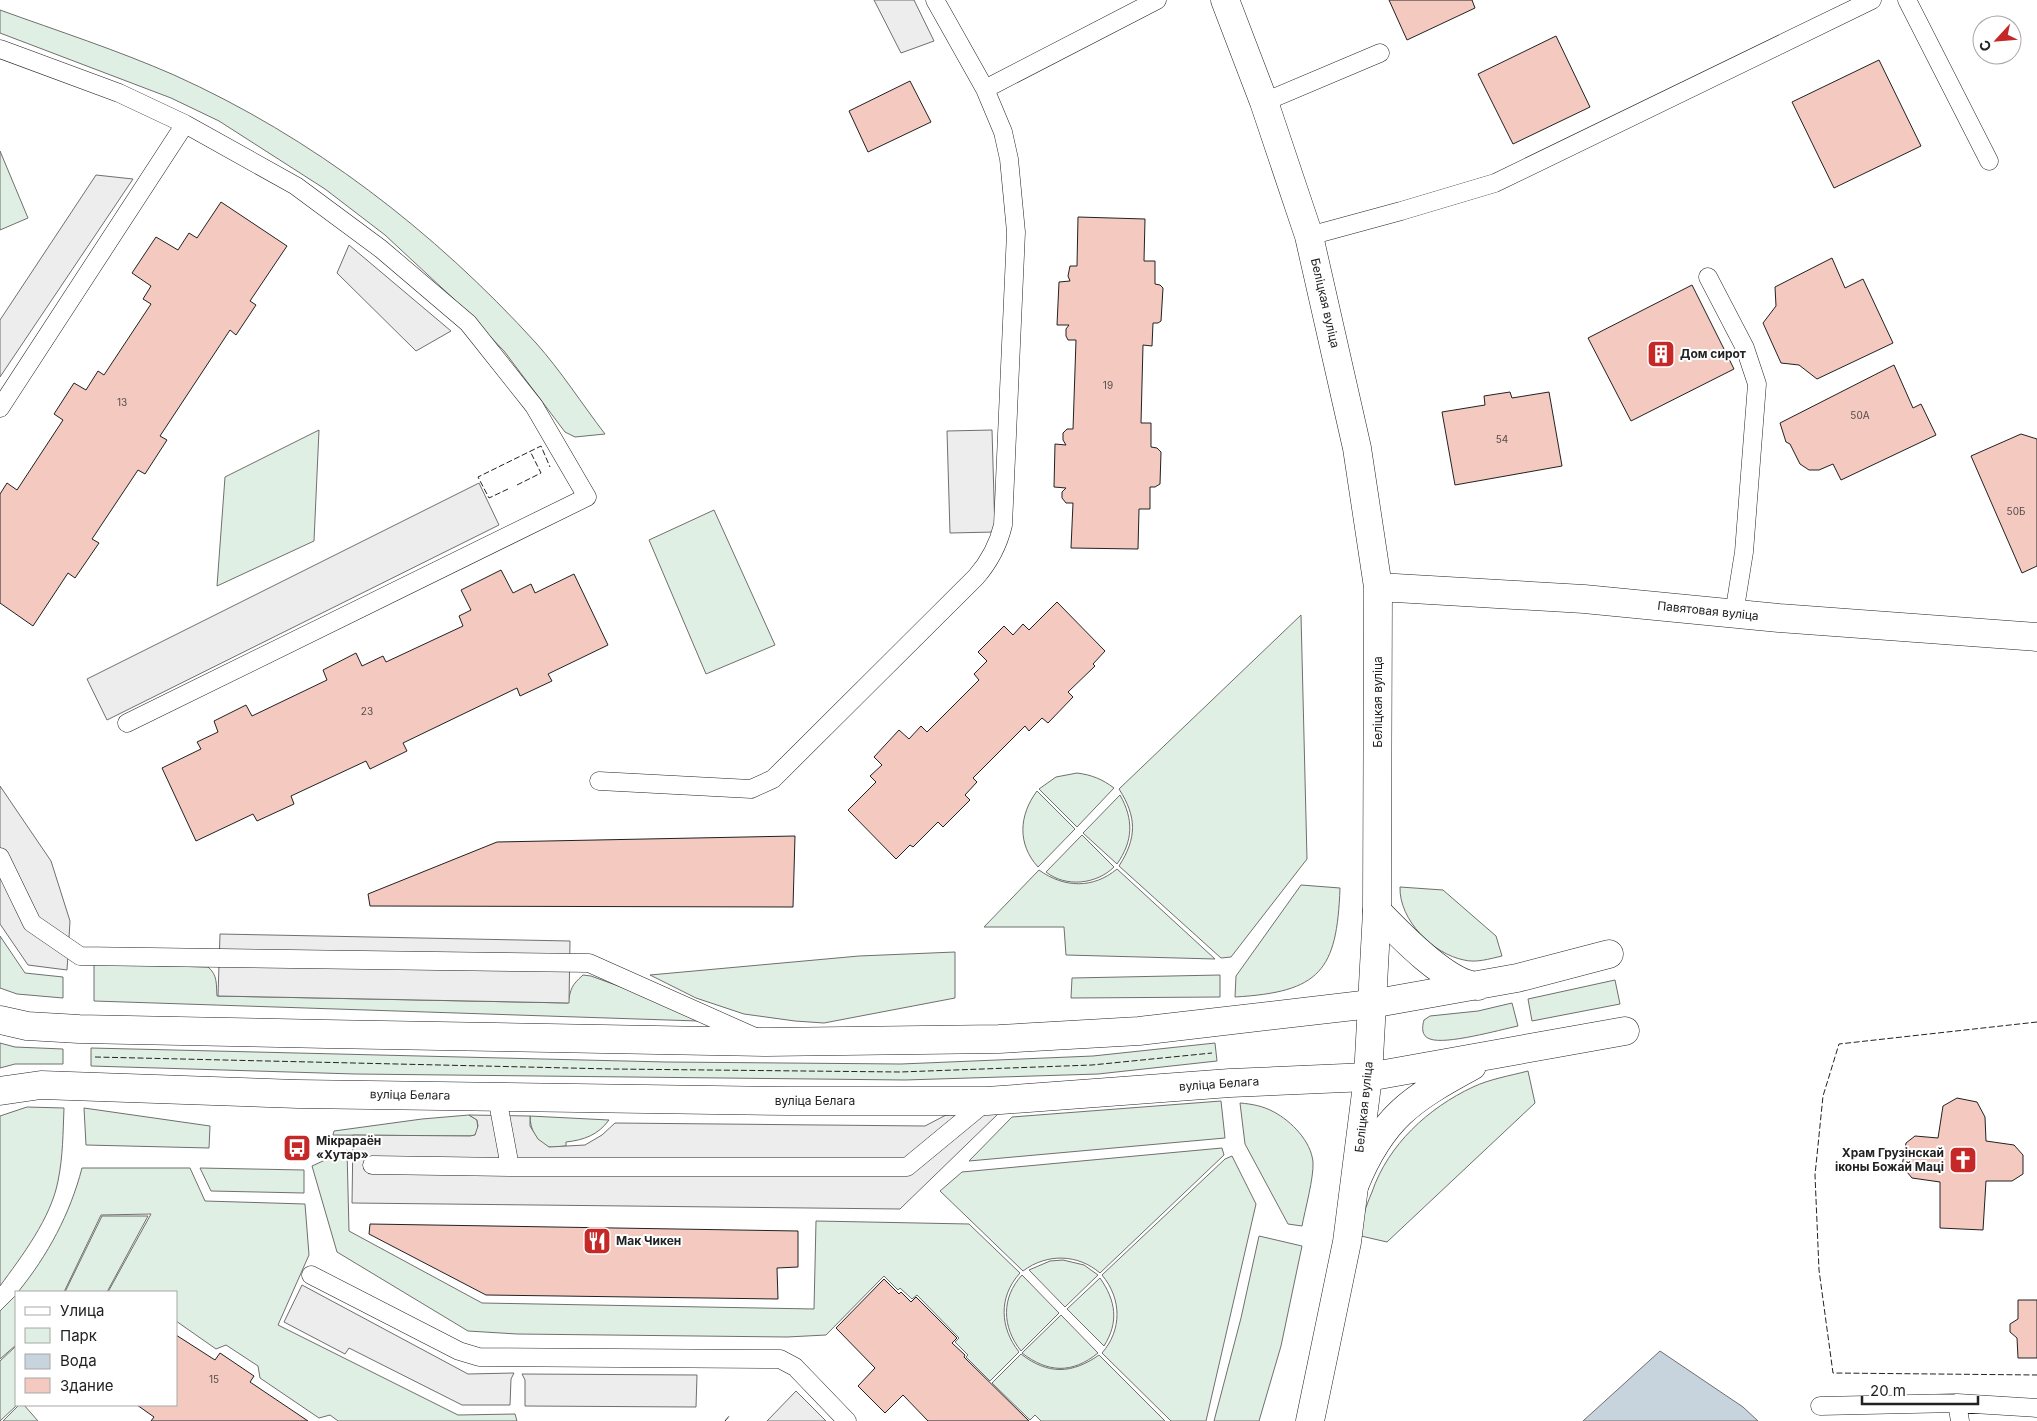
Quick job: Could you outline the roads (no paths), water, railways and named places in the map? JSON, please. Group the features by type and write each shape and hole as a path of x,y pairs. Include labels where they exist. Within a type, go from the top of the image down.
{"street":[{"name":"Беліцкая вуліца","path":"1225,0 1264,102 1309,236 1357,448 1378,587 1377,912 1368,1077 1347,1242 1310,1421"},
{"name":"Павятовая вуліца","path":"1378,587 1584,599 1734,614 2037,637"},
{"path":"1377,912 1412,947 1442,970 1468,986 1480,986"},
{"path":"0,1020 27,1026 79,1029 767,1042 999,1039 1130,1031 1371,1004 1480,986 1609,954"},
{"name":"вуліца Белага","path":"0,1091 42,1085 298,1094 987,1101 1090,1095 1230,1083 1368,1077 1625,1031"},
{"path":"1355,1184 1365,1160 1380,1136 1404,1108 1430,1089 1493,1054"}],"lane":[{"path":"599,781 751,788 765,784 773,779 969,584 989,561 998,544 1003,525 1016,232 1009,159 1003,132 985,89 935,0"},
{"path":"985,89 1157,0"},
{"path":"1309,236 1495,183 1872,0"},
{"path":"1907,0 1989,161"},
{"path":"0,49 119,93 185,124 296,186 381,249 468,323 534,406 587,497 127,723"},
{"path":"1264,102 1380,53"},
{"path":"0,408 185,124"},
{"path":"1708,276 1745,348 1757,384 1744,552 1734,614"},
{"path":"0,857 32,923 80,956 590,963 767,1042"},
{"path":"497,1097 510,1167"},
{"path":"372,1164 510,1167 907,1168 987,1101"},
{"path":"311,1275 459,1352 479,1358 780,1359 795,1367 847,1421"},
{"path":"1957,1403 1960,1421"},
{"path":"1820,1406 1957,1403 2037,1408"}],"water":[{"path":"1660,1351 1743,1407 1758,1421 1583,1421"}],"place":[{"name":"Дом сирот","path":"1661,354"},
{"name":"Мікрараён «Хутар»","path":"297,1148"},
{"name":"Храм Грузінскай іконы Божай Маці","path":"1963,1160"},
{"name":"Мак Чикен","path":"597,1241"}]}
